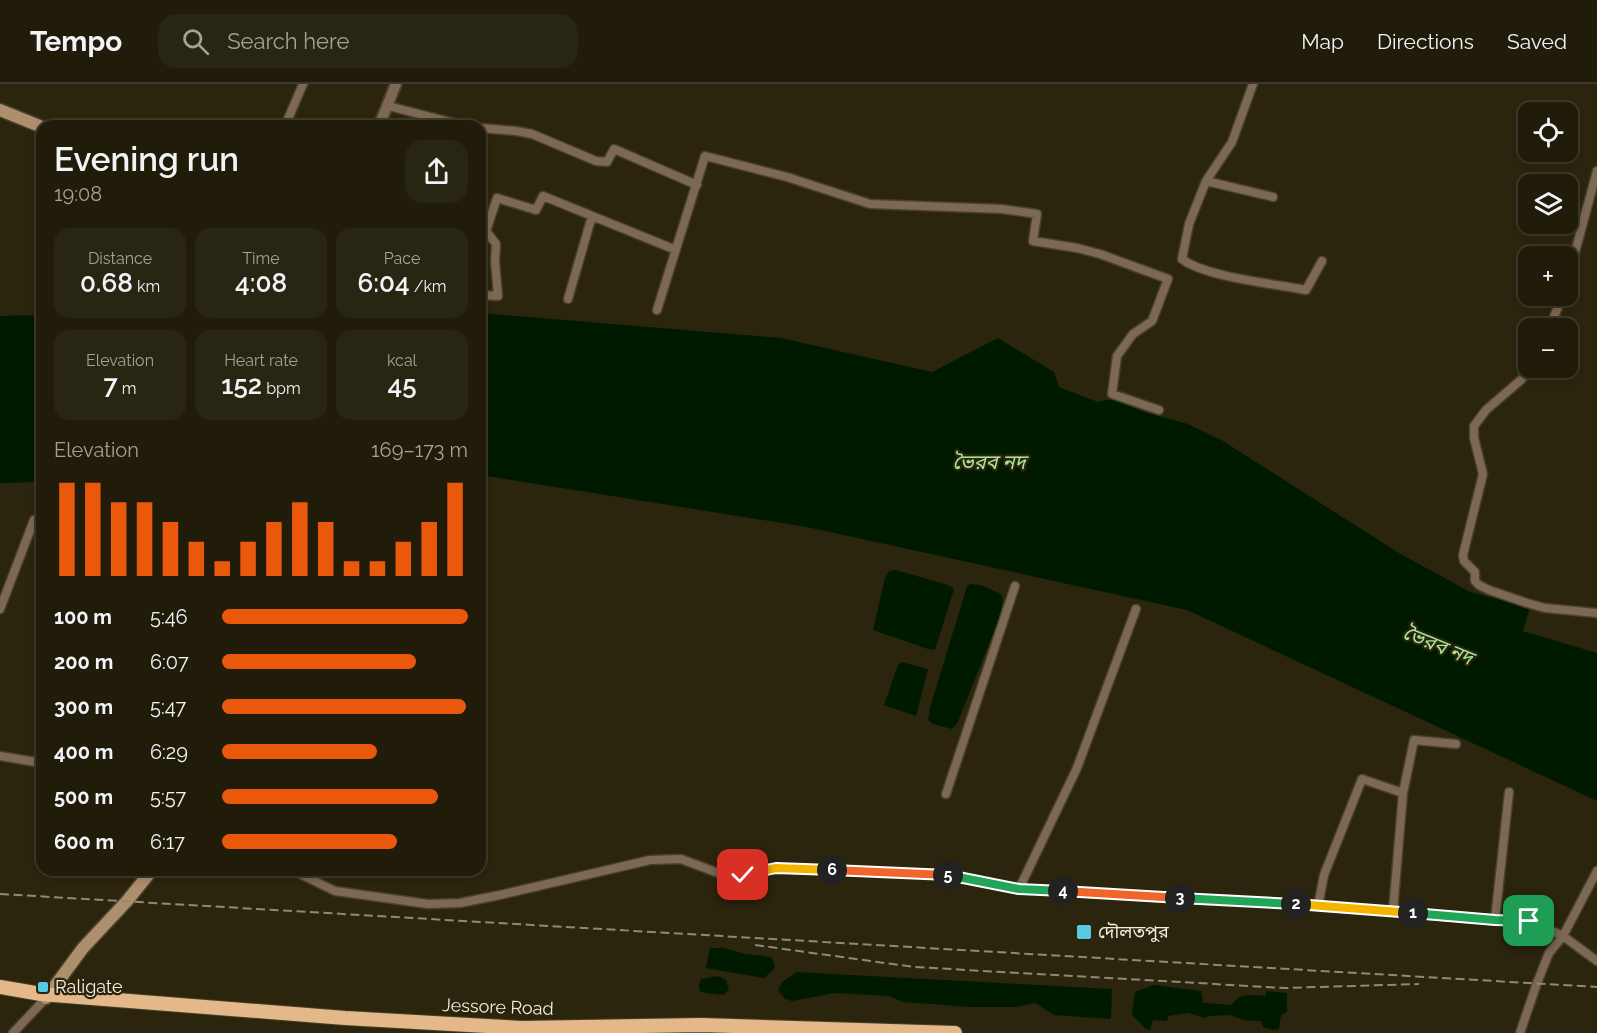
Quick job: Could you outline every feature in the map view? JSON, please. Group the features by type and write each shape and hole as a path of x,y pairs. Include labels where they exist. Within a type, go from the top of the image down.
{"highway":[{"name":"Jessore Road","path":"0,987 83,1004 347,1025 492,1033"},
{"name":"Jessore Road","path":"45,995 345,1018 522,1028 702,1025 955,1033"},
{"path":"636,1033 788,1033"}],"main road":[{"path":"0,110 36,125"},
{"path":"45,995 147,876"}],"street":[{"path":"288,120 303,84"},
{"path":"382,120 396,84"},
{"path":"1253,84 1232,142 1206,181 1189,224 1184,261 1197,267 1236,277 1306,290 1322,261"},
{"path":"388,106 443,120"},
{"path":"486,128 532,134 580,156 607,162 614,149 697,185"},
{"path":"657,310 705,156 787,177 870,204 973,207 1037,214 1033,241 1100,254 1168,279 1152,321 1132,334 1117,356 1112,394 1159,410"},
{"path":"1577,246 1597,171"},
{"path":"1206,181 1273,197"},
{"path":"486,222 497,198 536,210 543,196 676,250"},
{"path":"568,299 592,216"},
{"path":"486,232 496,244 498,296 486,295"},
{"path":"1523,378 1486,410 1474,426 1474,438 1483,474 1463,555 1464,561 1475,572 1475,581 1489,590 1545,608 1597,613"},
{"path":"0,609 34,520"},
{"path":"946,794 1014,586"},
{"path":"1019,889 1077,768 1136,609"},
{"path":"1393,911 1403,793 1414,740 1456,744"},
{"path":"0,756 36,762"},
{"path":"1318,906 1324,875 1362,779 1403,793"},
{"path":"1495,920 1509,792"},
{"path":"304,876 335,891 428,904 460,903 501,895 650,860 681,859 721,874 743,875 776,868 951,875 1019,889 1529,921 1563,936 1597,962"},
{"path":"1520,1033 1549,953 1563,936 1597,871"},
{"path":"13,1033 45,995"}],"water":[{"name":"ভৈরব নদ","path":"486,313 781,338 932,372 998,338 1054,372 1059,387 1098,402 1111,399 1147,413 1188,424 1223,441 1399,553 1470,592 1530,607 1523,631 1597,653 1597,801 1187,610 807,527 486,476"},
{"path":"36,315 36,482 0,483 0,316"},
{"path":"896,570 948,585 954,589 935,650 873,630 885,578 889,571"},
{"path":"981,585 1001,594 1003,600 999,619 957,724 952,729 933,724 928,720 967,586"},
{"path":"902,662 928,669 916,716 884,705 898,665"},
{"path":"710,948 724,948 745,954 772,957 775,968 764,978 706,968"},
{"path":"797,972 1112,989 1111,1019 1054,1015 1035,1003 1017,1007 970,1007 903,1002 889,996 835,993 792,1001 785,999 778,990 783,981"},
{"path":"718,976 726,980 729,990 723,995 700,992 701,979"},
{"path":"1154,985 1201,991 1203,1003 1232,1005 1238,998 1246,995 1265,996 1267,991 1287,993 1287,1012 1281,1015 1279,1029 1272,1030 1263,1027 1261,1021 1244,1020 1229,1015 1205,1018 1188,1013 1168,1016 1167,1021 1153,1020 1150,1030 1132,1015 1135,992"}],"railway":[{"path":"0,894 1597,987"},
{"path":"755,945 914,967 1285,988 1419,984"}],"place":[{"name":"দৌলতপুর","path":"1084,932"},
{"name":"Raligate","path":"43,987"}],"route":[{"path":"743,875 776,868 951,875 1019,889 1529,921"}]}
